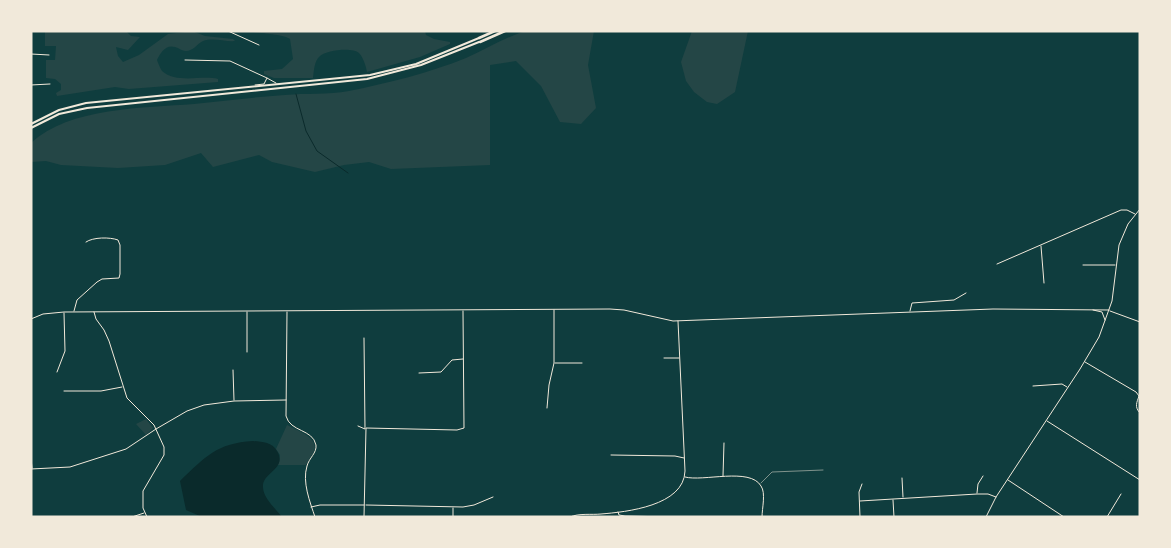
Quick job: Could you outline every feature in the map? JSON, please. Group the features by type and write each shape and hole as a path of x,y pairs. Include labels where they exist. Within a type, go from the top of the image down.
{"highway":[{"path":"31,124 59,110 86,103 354,78 416,64 494,31"},
{"path":"31,128 59,114 87,108 338,83 378,77 422,65 505,31"}],"street":[{"path":"228,31 259,45"},
{"path":"31,54 49,55"},
{"path":"185,60 232,62 279,85"},
{"path":"251,87 264,84 267,78"},
{"path":"31,84 50,84"},
{"path":"986,517 996,498 1096,344 1109,310 1119,245 1123,234 1140,209"},
{"path":"998,264 1121,210 1127,210 1135,214"},
{"path":"74,312 77,300 97,282 102,279 119,278 120,274 120,245 118,240 92,239 86,242"},
{"path":"1040,245 1044,282"},
{"path":"1082,265 1116,265"},
{"path":"910,312 911,304 915,302 954,300 966,293"},
{"path":"31,319 43,314 64,312 554,309 624,310 660,319 678,321 993,309 1089,309 1109,310 1140,322"},
{"path":"547,408 549,385 554,363 554,309"},
{"path":"1089,309 1102,312 1106,322"},
{"path":"358,426 365,429 370,427 464,429 463,310"},
{"path":"57,372 65,351 64,312"},
{"path":"94,312 96,319 106,333 128,400 151,422 162,443 164,453 143,491 144,512 147,517"},
{"path":"247,312 247,352"},
{"path":"287,312 286,416 288,422 312,436 316,444 316,450 306,469 307,489 315,517"},
{"path":"570,517 574,515 603,514 644,508 661,502 675,491 684,477 678,321"},
{"path":"364,338 364,517"},
{"path":"419,372 442,372 452,360 463,358"},
{"path":"664,358 680,358"},
{"path":"1084,362 1139,394 1136,407 1140,413"},
{"path":"554,363 582,363"},
{"path":"233,370 234,401"},
{"path":"1033,386 1062,384 1068,387"},
{"path":"64,391 101,392 123,387"},
{"path":"31,458 32,469 70,467 126,450 156,429 196,407 234,401 286,400"},
{"path":"1046,420 1140,480"},
{"path":"724,443 724,477"},
{"path":"612,455 675,456 684,458"},
{"path":"977,494 978,484 983,476"},
{"path":"684,477 741,477 754,480 760,484 763,493 762,517"},
{"path":"902,478 903,498"},
{"path":"1008,480 1064,517"},
{"path":"860,517 859,492 862,484"},
{"path":"860,501 977,494 988,494 996,498"},
{"path":"1108,517 1121,494"},
{"path":"311,507 320,505 365,505 453,508 471,506 493,497"},
{"path":"892,499 894,517"},
{"path":"453,508 453,517"},
{"path":"618,511 619,515 625,516 670,517"},
{"path":"132,517 144,512"}],"lane":[{"path":"760,484 772,472 824,470"}],"shaded area":[{"path":"45,31 126,31 131,36 140,37 128,50 116,47 118,56 123,62 139,55 168,34 192,31 205,36 233,39 235,41 207,40 186,51 172,46 166,48 157,60 162,71 168,75 182,78 212,78 218,79 218,82 129,89 115,87 57,96 56,93 61,90 61,84 55,79 46,78 46,60 55,60 56,46 45,46"},
{"path":"245,31 425,31 426,35 434,39 450,42 450,44 420,57 367,72 362,57 356,51 333,51 323,54 318,58 313,78 274,78 264,74 264,71 282,69 293,59 290,39"},
{"path":"525,31 594,31 588,65 596,108 581,124 560,122 541,86 516,61 490,65 490,165 391,169 369,162 344,165 315,172 272,162 259,155 213,167 201,153 165,165 118,168 61,165 46,161 31,162 31,143 47,131 66,122 86,116 131,109 293,94 349,91 438,68 466,58"},
{"path":"692,31 748,31 735,92 717,104 707,102 694,92 686,81 681,62"},
{"path":"146,419 153,428 146,435 136,424"},
{"path":"287,425 310,438 315,446 306,465 278,465 280,455 276,449"},
{"path":"253,441 272,446 280,457 277,466 266,478 263,487 267,499 282,517 202,517 186,510 180,481 205,458 221,448 241,442"}],"waterway":[{"path":"296,94 306,131 317,151 348,173"}]}
